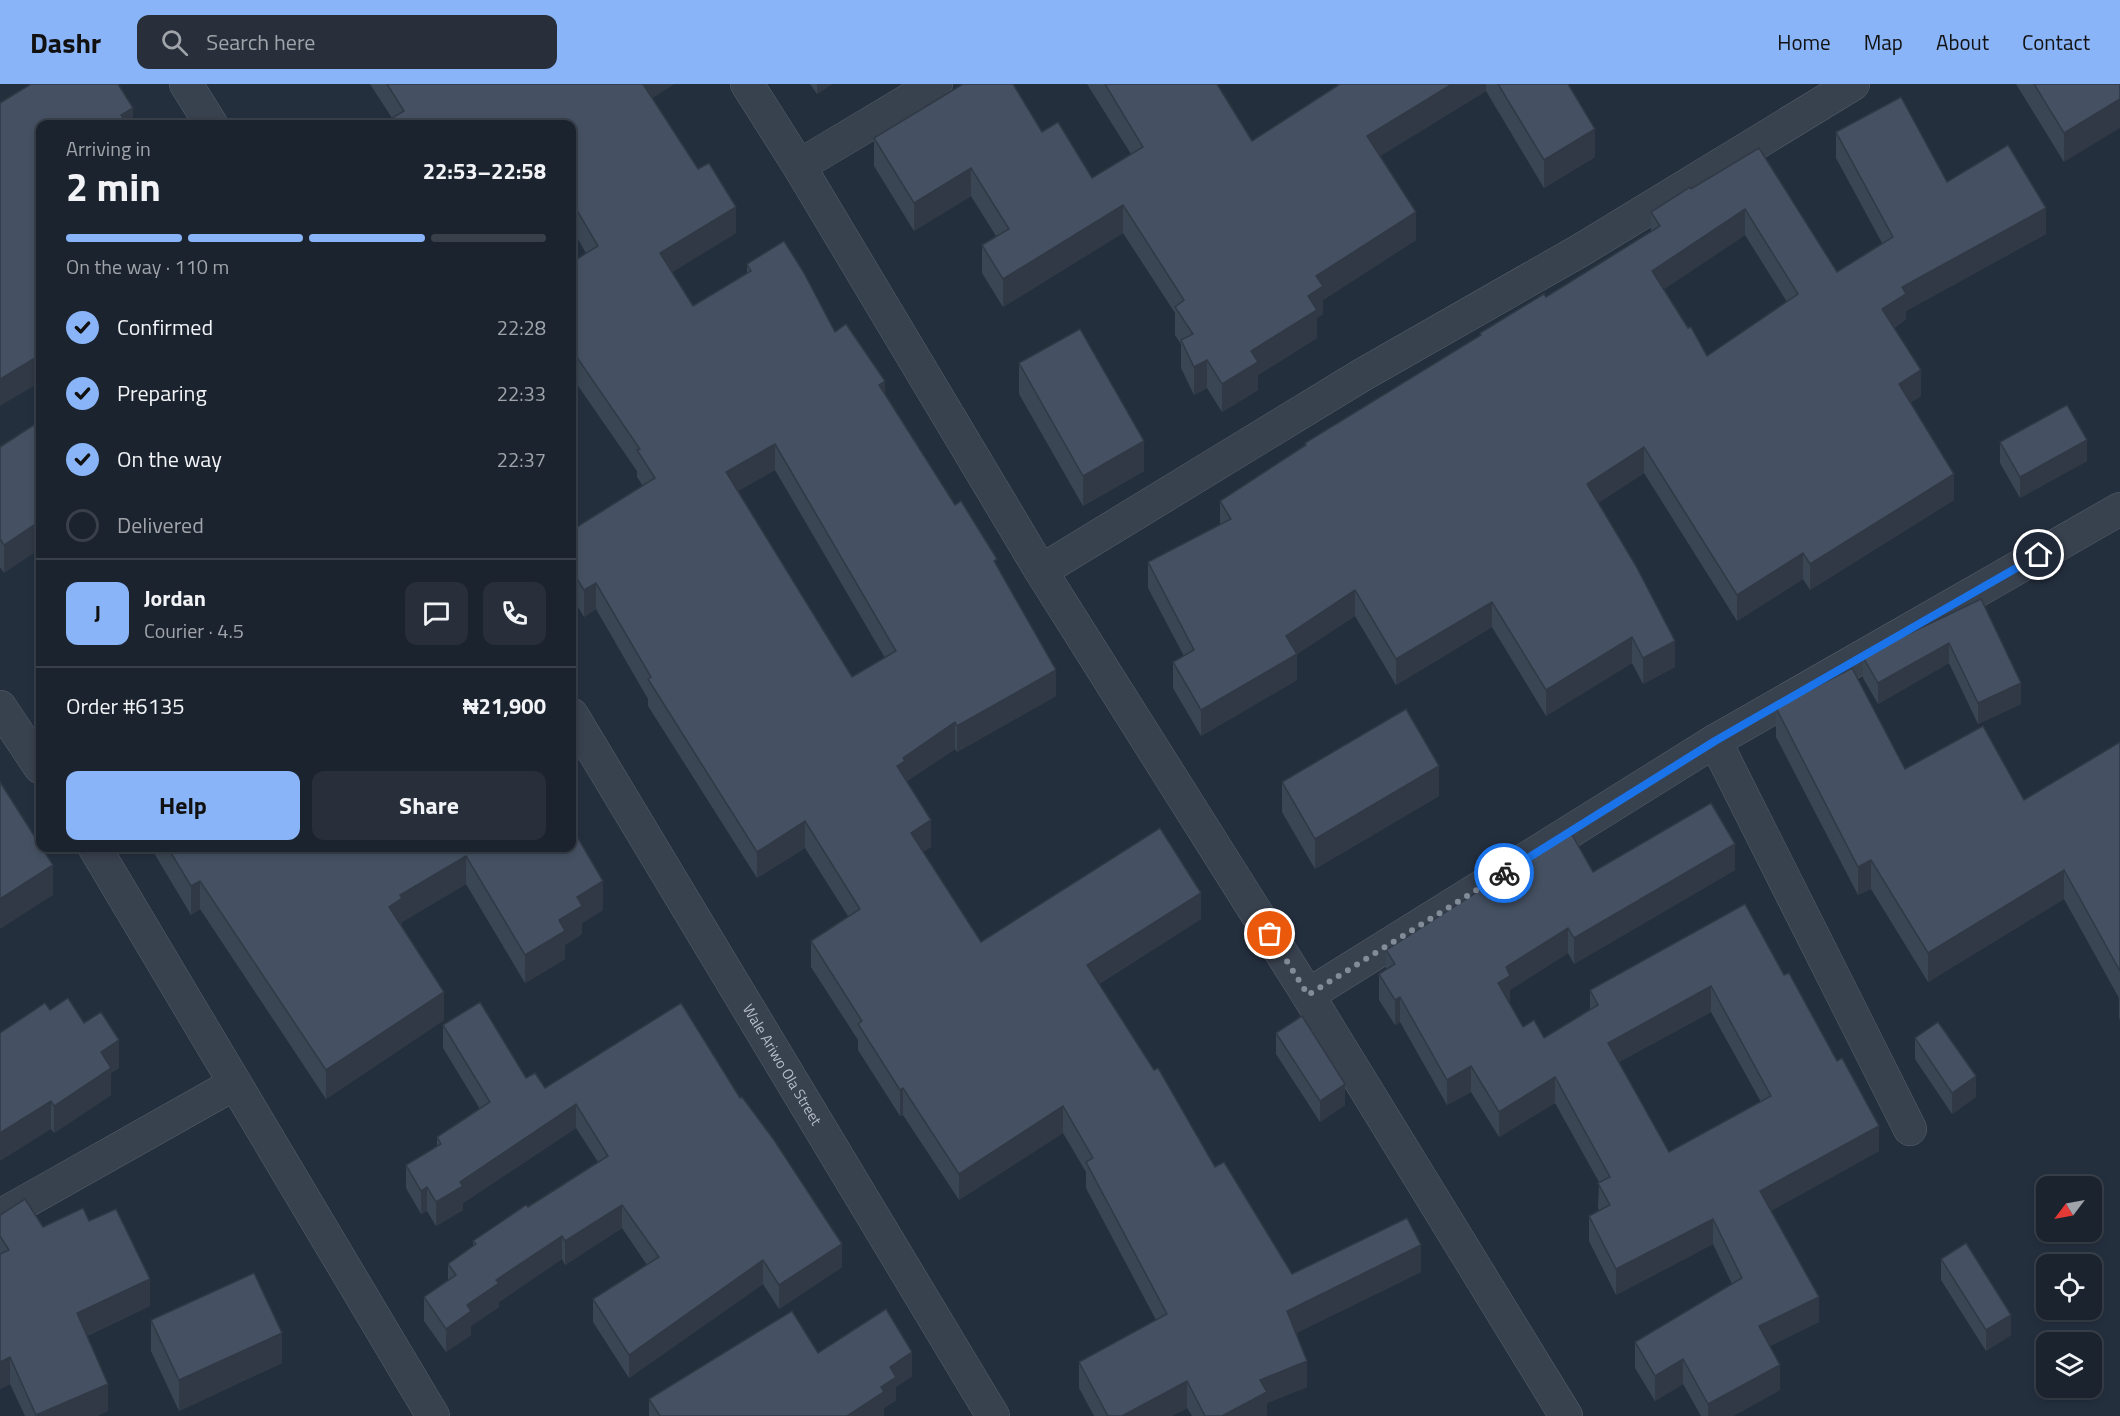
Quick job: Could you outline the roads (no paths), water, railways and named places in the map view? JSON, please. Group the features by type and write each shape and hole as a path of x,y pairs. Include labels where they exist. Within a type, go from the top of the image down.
{"street":[{"path":"186,84 208,120"},
{"path":"747,84 800,166 1041,571 1308,995 1566,1416"},
{"path":"800,166 936,84"},
{"path":"1041,571 1362,375 1581,250 1853,84"},
{"path":"1308,995 1715,741 2120,509"},
{"path":"0,707 36,761"},
{"name":"Wale Ariwo Ola Street","path":"576,722 993,1416"},
{"path":"1715,741 1910,1129"},
{"path":"98,852 433,1416"},
{"path":"0,1216 234,1084"}]}
